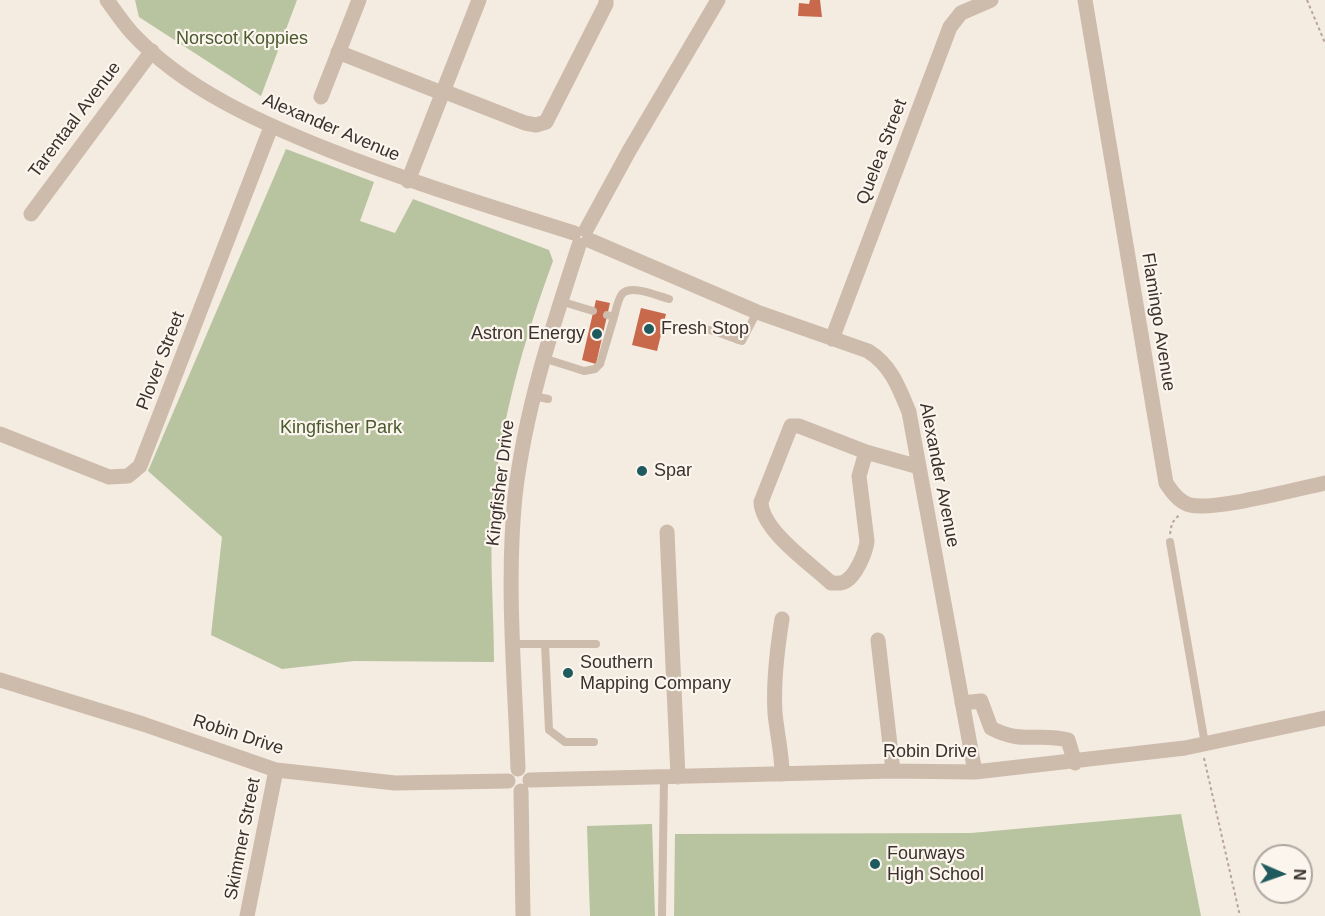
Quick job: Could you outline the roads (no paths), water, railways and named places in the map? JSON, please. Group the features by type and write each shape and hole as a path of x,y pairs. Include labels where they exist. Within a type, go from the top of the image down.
{"street":[{"name":"Alexander Avenue","path":"107,0 131,32 152,51 208,93 271,127 408,181 582,237 757,312 868,351 878,357 890,370 909,412 975,772"},
{"path":"321,97 359,0"},
{"path":"408,181 479,0"},
{"path":"338,52 525,123 536,125 546,122 606,0"},
{"name":"Kingfisher Drive","path":"513,775 512,575 515,496 532,396 582,237 629,151 718,0"},
{"name":"Quelea Street","path":"832,339 950,27 961,13 990,0"},
{"name":"Flamingo Avenue","path":"1085,0 1166,483 1178,498 1189,505 1245,500 1325,483"},
{"name":"Tarentaal Avenue","path":"31,214 152,51"},
{"name":"Plover Street","path":"0,434 109,477 128,476 140,466 271,127"},
{"path":"866,452 859,476 867,541 866,550 849,579 843,583 831,583 776,533 761,502 791,426 799,426 866,452 919,467"},
{"path":"667,532 671,777"},
{"path":"782,619 775,664 775,710 782,752 782,774"},
{"path":"878,640 893,771"},
{"name":"Robin Drive","path":"0,680 143,724 276,770 395,783 513,775"},
{"path":"962,703 981,701 991,729 1003,735 1018,739 1059,738 1068,740 1075,763"},
{"name":"Robin Drive","path":"525,785 671,777 893,771 975,772 1075,763 1203,744 1325,718"},
{"name":"Skimmer Street","path":"247,916 276,770"},
{"path":"513,775 513,789 525,785 523,916"}],"lane":[{"path":"543,358 584,371 595,369 600,364 611,316 621,295 635,290 669,299"},
{"path":"560,301 593,311"},
{"path":"683,331 698,328 742,341 757,312"},
{"path":"532,396 548,399"},
{"path":"1170,542 1203,744"},
{"path":"514,644 596,644"},
{"path":"545,644 549,730 565,742 594,742"},
{"path":"662,916 671,777"}],"place":[{"name":"Fresh Stop","path":"649,329"},
{"name":"Astron Energy","path":"597,334"},
{"name":"Spar","path":"642,471"},
{"name":"Southern Mapping Company","path":"568,673"},
{"name":"Fourways High School","path":"875,864"}],"park label":[{"name":"Norscot Koppies","path":"242,39"},
{"name":"Kingfisher Park","path":"341,428"}]}
